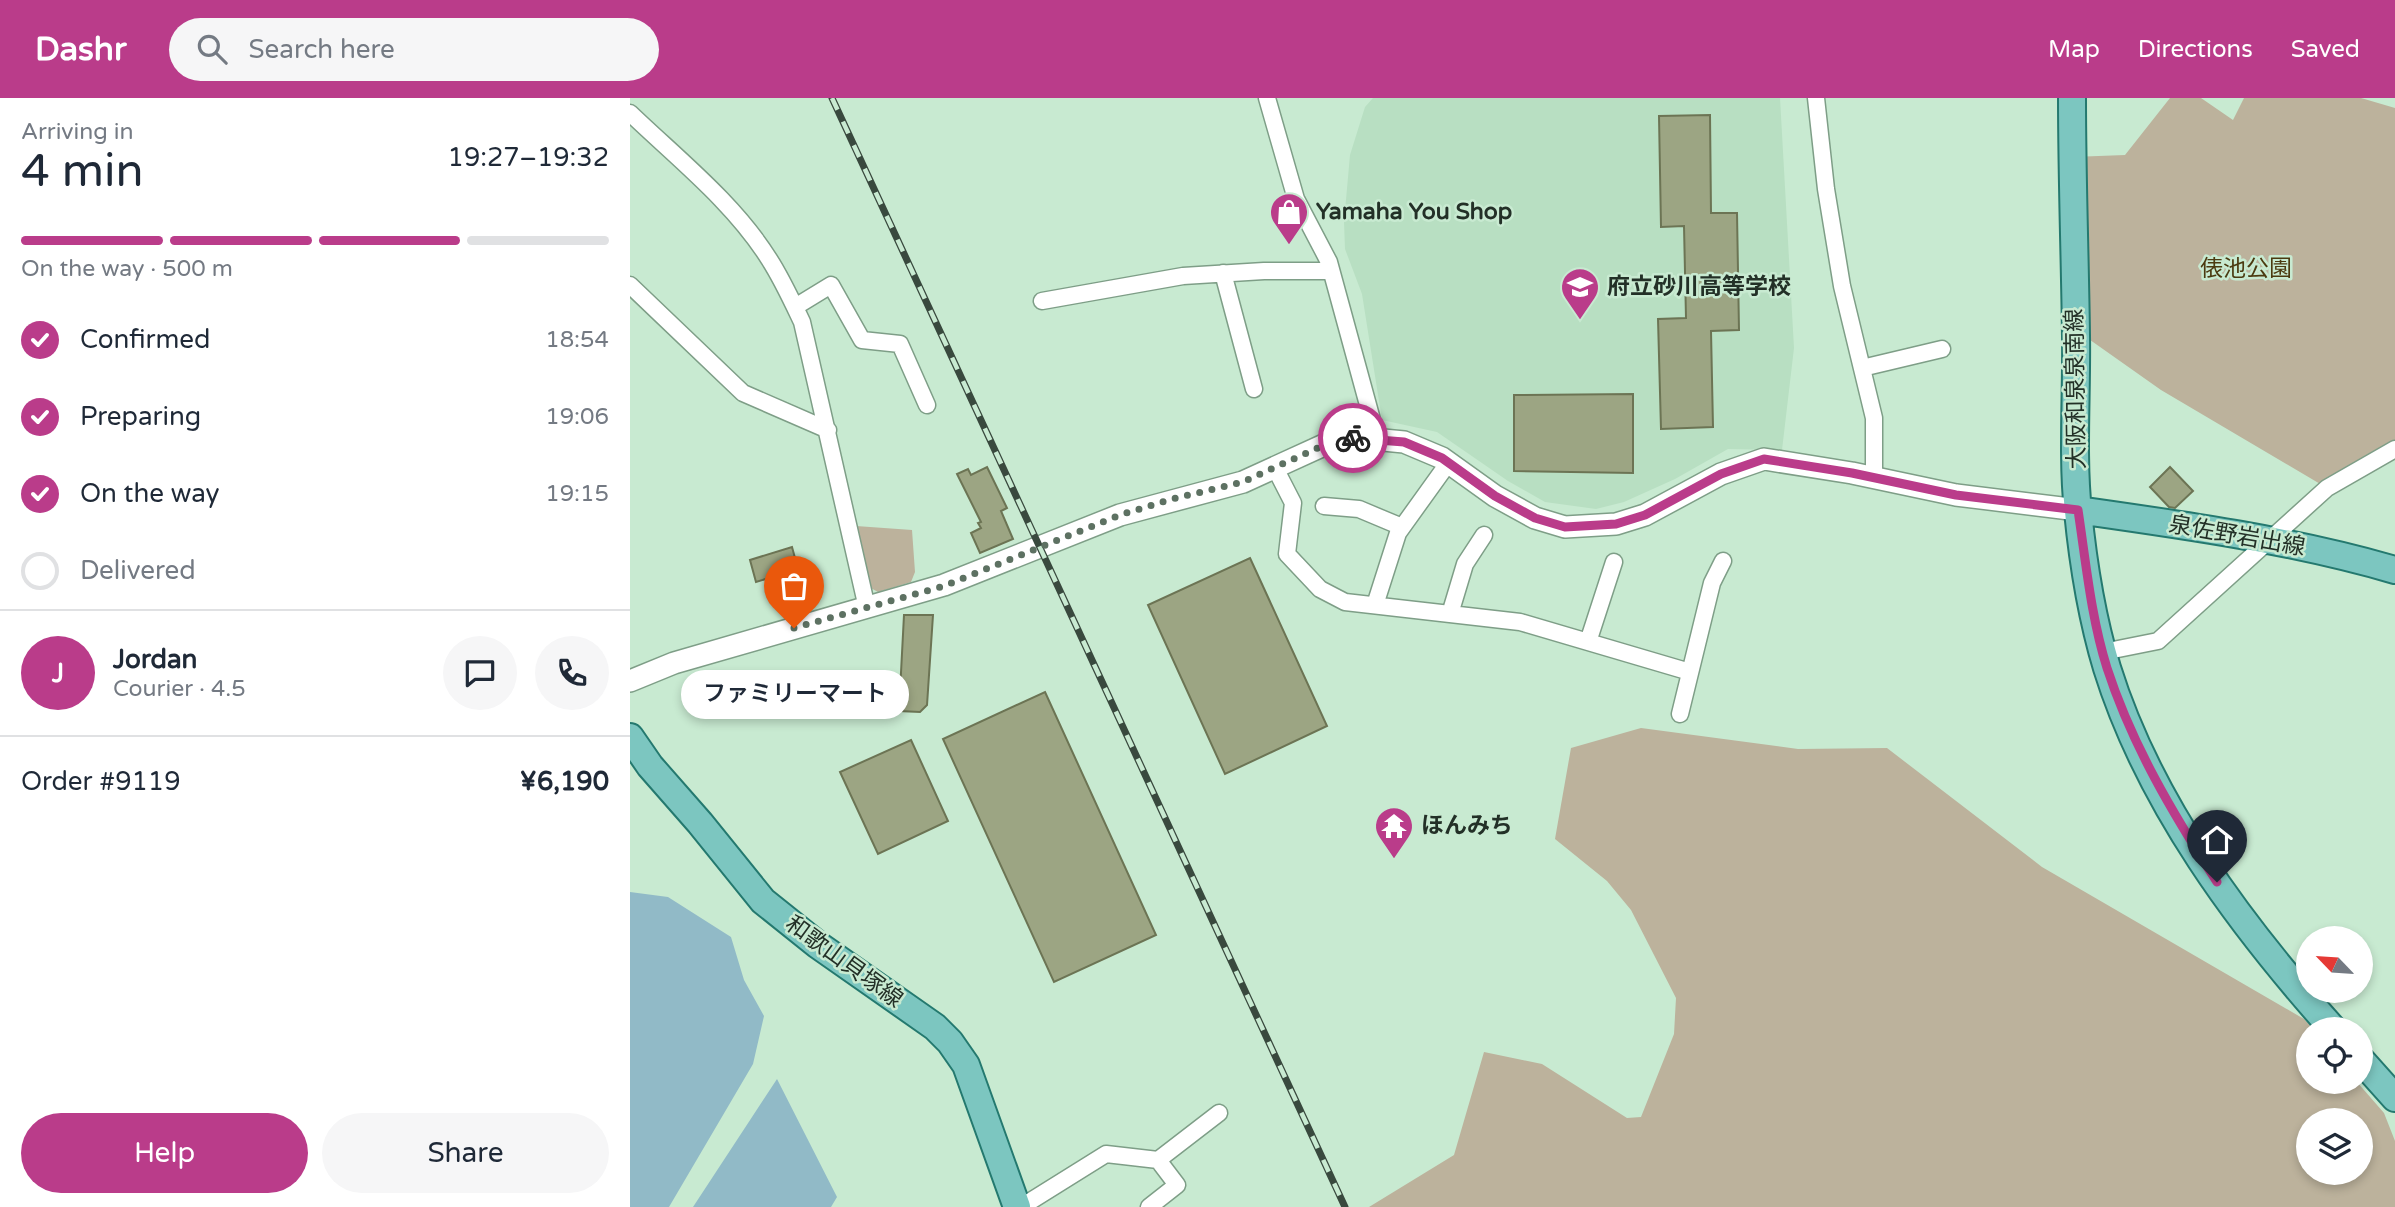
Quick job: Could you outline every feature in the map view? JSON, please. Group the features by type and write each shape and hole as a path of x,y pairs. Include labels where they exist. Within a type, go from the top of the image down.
{"main road":[{"name":"大阪和泉泉南線","path":"2072,98 2078,510 2103,652 2130,727 2158,787 2189,839 2227,899 2323,1017"},
{"name":"泉佐野岩出線","path":"2078,510 2270,540 2350,557 2395,570"},
{"name":"和歌山貝塚線","path":"630,737 650,766 763,901 818,945 935,1027 950,1042 966,1065 1019,1207"},
{"path":"2373,1073 2395,1098"}],"street":[{"path":"1267,98 1296,199 1329,262 1377,438"},
{"path":"1816,98 1842,286 1874,418 1874,478"},
{"path":"630,113 734,213 769,257 795,307 802,322 828,430 867,608"},
{"path":"1042,301 1183,276 1331,271"},
{"path":"1223,273 1254,389"},
{"path":"630,285 743,393 828,430"},
{"path":"795,307 831,285 862,340 900,344 927,405"},
{"path":"1862,368 1942,349"},
{"path":"630,681 674,663 944,586 1120,515 1243,482 1324,445 1352,438 1404,442 1449,463 1535,518 1565,527 1616,524 1645,515 1721,474 1764,459 1956,495 2078,510"},
{"path":"2103,652 2158,641 2327,488 2395,449"},
{"path":"1375,606 1402,527 1449,463"},
{"path":"1275,468 1293,503 1287,554 1320,589 1345,602 1520,622 1690,672"},
{"path":"1324,506 1359,509 1402,527"},
{"path":"1450,614 1465,564 1484,535"},
{"path":"1680,714 1712,583 1723,561"},
{"path":"1588,642 1614,562"},
{"path":"1019,1207 1106,1154 1157,1160 1219,1113"},
{"path":"1149,1207 1177,1185 1157,1160"}],"shaded area":[{"name":"府立砂川高等学校","path":"1373,98 1780,98 1794,348 1782,450 1728,449 1675,479 1624,502 1596,509 1545,502 1508,481 1437,432 1382,420 1362,294 1345,249 1344,222 1350,155 1365,107"}],"green space":[{"name":"俵池公園","path":"2170,98 2201,98 2233,120 2244,98 2361,98 2395,108 2395,449 2327,488 2161,390 2076,330 2072,157 2125,155"},
{"path":"856,526 912,530 915,572 911,582 878,592 869,587"},
{"path":"1641,728 1798,749 1887,748 2042,867 2301,1017 2296,1017 2296,1094 2367,1094 2384,1113 2395,1141 2395,1207 1369,1207 1454,1155 1484,1052 1542,1064 1627,1118 1641,1117 1674,1034 1676,998 1631,910 1607,881 1555,839 1571,748"}],"water":[{"path":"630,892 668,897 731,937 744,980 764,1016 753,1064 669,1207 630,1207"},
{"path":"777,1079 837,1197 831,1207 693,1207"}],"building":[{"path":"1710,115 1711,213 1737,213 1739,330 1711,331 1713,427 1661,429 1658,319 1686,318 1684,226 1661,227 1659,116"},
{"path":"1633,394 1633,473 1514,471 1514,395"},
{"path":"987,467 1007,508 1001,511 1013,539 980,553 971,533 981,528 978,523 981,522 957,474 968,469 971,475"},
{"path":"2170,467 2193,491 2175,508 2169,507 2150,487"},
{"path":"792,547 798,569 756,582 750,560"},
{"path":"1250,558 1327,726 1225,774 1148,605"},
{"path":"904,615 933,615 927,705 920,712 899,711"},
{"path":"1045,692 1156,935 1054,982 943,739"},
{"path":"911,740 948,821 878,854 840,772"}],"railway":[{"path":"832,98 1345,1207"}],"way so far":[{"path":"794,628 944,586 1120,515 1243,482 1324,445 1353,438"}],"place":[{"name":"Yamaha You Shop","path":"1289,246"},
{"name":"府立砂川高等学校","path":"1580,321"},
{"name":"ファミリーマート","path":"794,628"},
{"name":"ほんみち","path":"1394,860"}],"route":[{"path":"1353,438 1404,442 1442,458 1495,496 1535,518 1565,527 1616,524 1645,515 1721,474 1764,459 1852,473 1956,495 2078,510 2095,615 2107,668 2130,727 2158,787 2217,882"}]}
